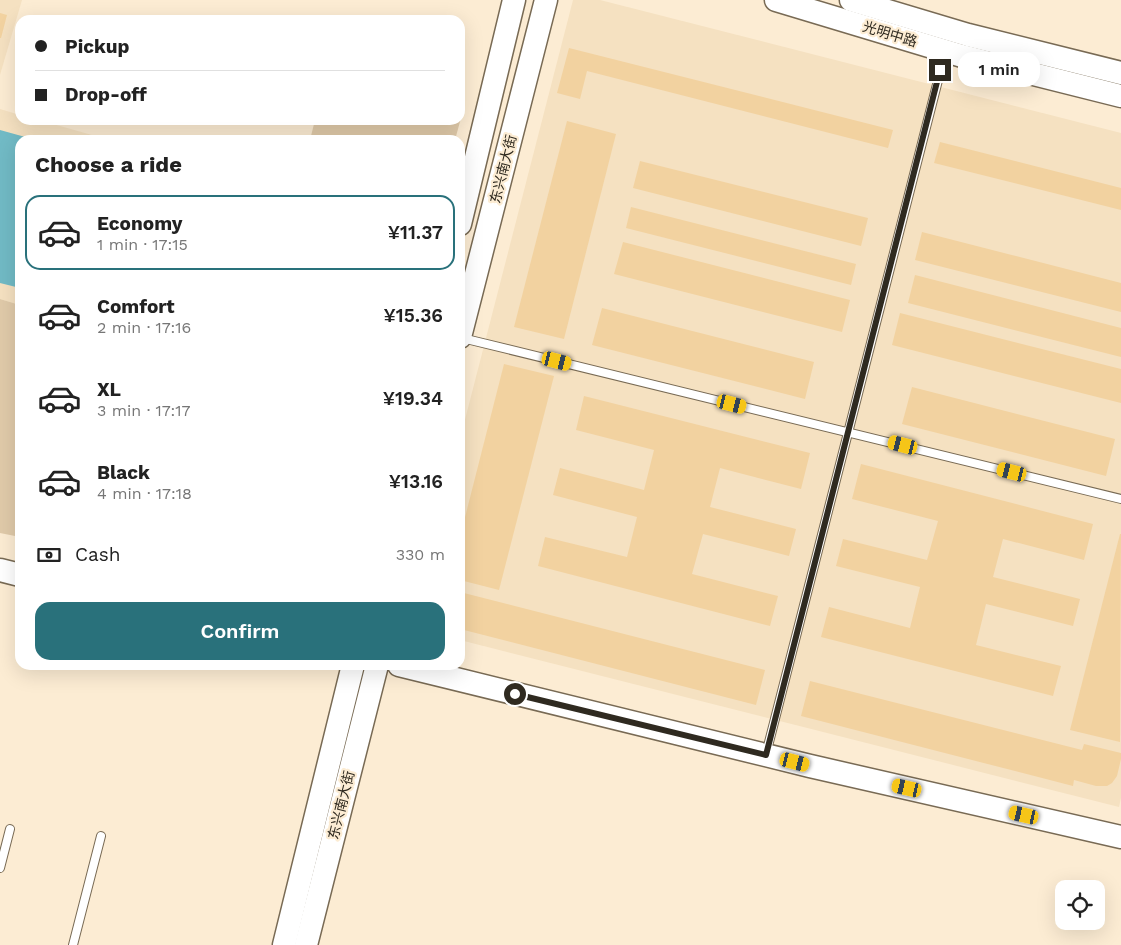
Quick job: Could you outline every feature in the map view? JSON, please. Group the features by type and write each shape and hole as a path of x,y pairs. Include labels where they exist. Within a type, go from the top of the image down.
{"street":[{"name":"东兴南大街","path":"465,203 514,0"},
{"name":"东兴南大街","path":"465,317 546,0"},
{"name":"光明中路","path":"776,0 945,51 1121,96"},
{"name":"光明中路","path":"851,0 968,35 1121,74"},
{"path":"0,570 15,574"},
{"name":"东兴南大街","path":"284,945 352,670"},
{"name":"东兴南大街","path":"306,945 376,670"},
{"path":"419,670 766,755 1121,837"}],"lane":[{"path":"766,755 945,51"},
{"path":"465,338 1121,499"},
{"path":"0,868 10,829"},
{"path":"73,945 101,836"}],"shaded area":[{"path":"0,0 22,0 18,15 15,15 15,24 0,75"},
{"path":"573,0 600,0 1121,133 1121,798 1119,807 465,641 465,420"},
{"path":"0,109 15,114 15,125 57,125 92,135 15,135 15,304 0,299"},
{"path":"314,125 459,125 456,135 311,135"},
{"path":"0,299 15,304 15,536 0,533"}],"water":[{"path":"0,130 18,135 15,135 15,287 0,283"}],"building":[{"path":"0,13 7,15 1,38 0,38"},
{"path":"569,48 893,130 888,148 587,71 580,99 557,93"},
{"path":"567,121 616,134 564,339 514,327"},
{"path":"940,142 1121,188 1121,210 934,163"},
{"path":"640,161 868,218 861,246 633,188"},
{"path":"631,207 856,264 851,285 626,228"},
{"path":"922,232 1121,283 1121,312 915,260"},
{"path":"623,242 850,300 842,332 614,274"},
{"path":"915,275 1121,328 1121,357 908,303"},
{"path":"602,308 814,362 805,399 592,345"},
{"path":"900,313 1121,369 1121,403 892,345"},
{"path":"504,364 554,376 499,590 465,581 465,517"},
{"path":"912,387 1115,439 1106,476 902,424"},
{"path":"584,396 810,453 801,489 720,468 710,507 796,529 789,556 703,534 692,574 778,596 770,626 538,566 545,537 627,557 637,517 553,495 560,468 644,490 654,450 576,430"},
{"path":"861,464 1093,524 1084,560 1003,539 993,577 1080,599 1073,626 986,604 976,645 1061,666 1053,696 821,637 829,607 910,628 920,587 836,566 843,539 927,560 938,521 852,499"},
{"path":"1121,534 1120,742 1070,730"},
{"path":"465,593 765,670 756,705 465,630"},
{"path":"810,681 1082,750 1084,744 1121,753 1117,776 1107,786 1096,786 1074,780 1073,786 801,716"}],"route":[{"path":"515,694 766,755 940,70"}]}
